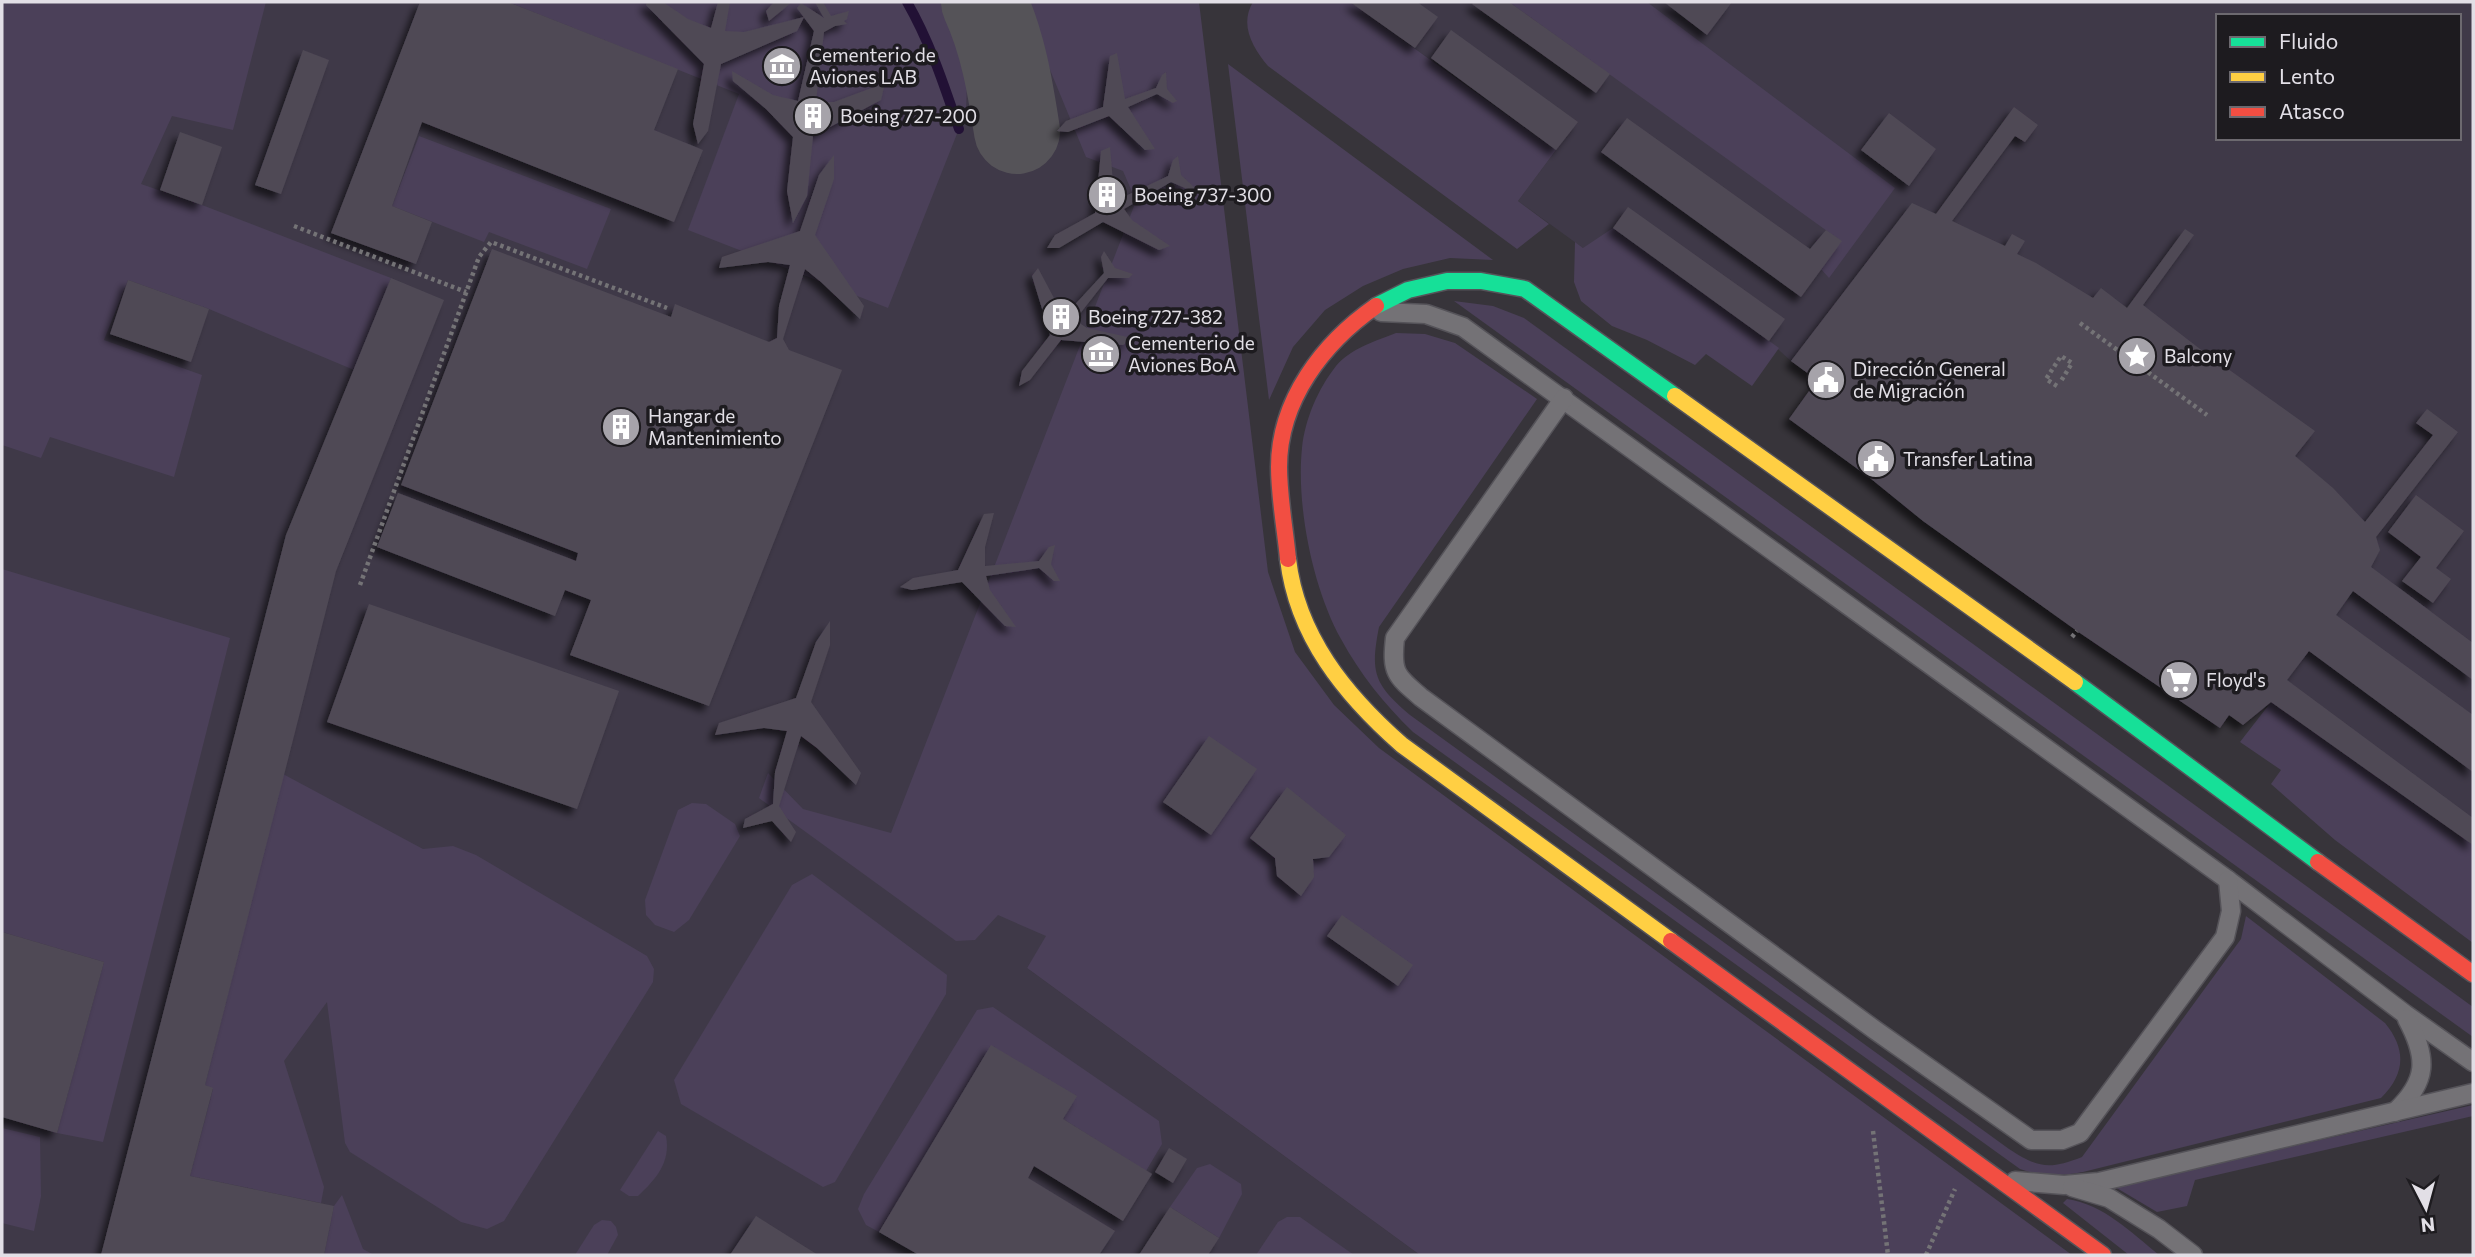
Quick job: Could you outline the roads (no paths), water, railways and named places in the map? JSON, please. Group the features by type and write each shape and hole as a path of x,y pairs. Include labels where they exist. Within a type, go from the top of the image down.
{"street":[{"path":"2103,1255 1402,745 1373,720 1344,688 1319,651 1298,606 1292,583 1281,495 1280,449 1292,406 1314,362 1339,333 1402,291 1437,281 1483,281 1525,289 2129,720 2338,877 2473,974"}],"lane":[{"path":"1367,313 1396,311 1426,314 1463,327 2228,880 2473,1062"},
{"path":"1564,398 1395,638 1392,660 1398,678 1875,1030 2031,1140 2062,1140 2080,1133 2225,937 2231,911 2228,880"},
{"path":"2395,1112 2420,1083 2418,1040 2405,1014"},
{"path":"2001,1180 2064,1185 2099,1182 2473,1093"},
{"path":"2064,1185 2109,1198 2160,1229 2193,1255"}],"waterway":[{"path":"907,2 930,48 959,129"}],"place":[{"name":"Cementerio de Aviones LAB","path":"782,66"},
{"name":"Boeing 727-200","path":"813,116"},
{"name":"Boeing 737-300","path":"1107,195"},
{"name":"Boeing 727-382","path":"1061,317"},
{"name":"Cementerio de Aviones BoA","path":"1101,354"},
{"name":"Balcony","path":"2137,356"},
{"name":"Dirección General de Migración","path":"1826,380"},
{"name":"Hangar de Mantenimiento","path":"621,427"},
{"name":"Transfer Latina","path":"1876,459"},
{"name":"Floyd's","path":"2179,680"}]}
